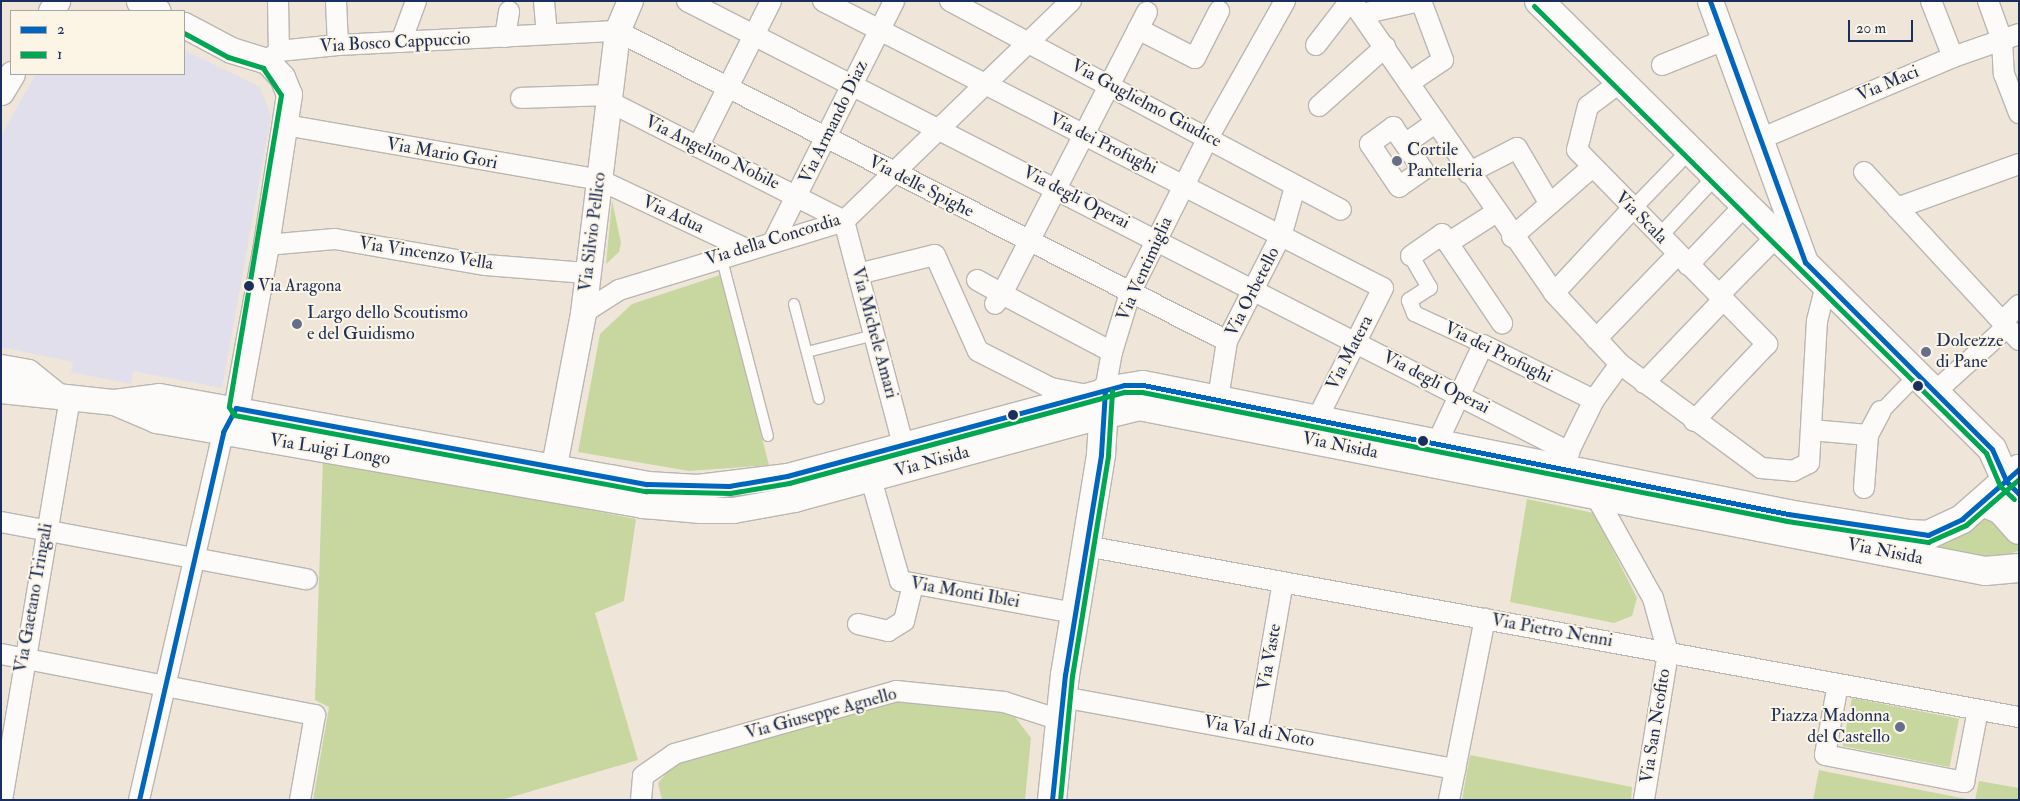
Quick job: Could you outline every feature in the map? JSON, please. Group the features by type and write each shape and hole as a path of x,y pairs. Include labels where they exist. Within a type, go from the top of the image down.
{"main road":[{"path":"1539,1 1713,178 1745,205 1805,262 1826,286 1992,449 2015,482"},
{"name":"Via Nisida","path":"1098,400 1143,385 1438,441 1565,459 1788,514 1909,534 1928,534 1984,503 2015,482"},
{"name":"Via Nisida","path":"1098,400 1139,406 1597,498 1985,571 2015,566"},
{"name":"Via Ventimiglia","path":"1052,800 1061,709 1086,546 1098,400"},
{"path":"1992,449 2019,458"},
{"path":"1984,503 2000,509 2019,530"}],"street":[{"path":"139,1 156,10"},
{"path":"138,800 196,558 223,432 236,408 266,245 286,125 288,94 273,56 278,1"},
{"path":"336,1 338,45"},
{"path":"401,42 416,1"},
{"name":"Via Silvio Pellico","path":"552,476 583,313 586,273 600,180 606,98 617,31 630,1"},
{"name":"Via degli Operai","path":"687,1 936,128 1057,187 1460,395 1565,459"},
{"path":"698,147 771,1"},
{"name":"Via dei Profughi","path":"823,1 982,84 1282,234 1383,288"},
{"name":"Via Armando Diaz","path":"773,242 894,1"},
{"name":"Via Guglielmo Giudice","path":"950,1 1209,136 1294,187 1341,210"},
{"name":"Via Ventimiglia","path":"1098,400 1130,293 1209,136 1285,1"},
{"path":"1316,45 1355,5 1420,1 1443,60 1409,83"},
{"path":"1710,1 1805,262"},
{"path":"1931,1 1953,57"},
{"path":"1988,1 2010,37 2004,74 2019,113"},
{"path":"544,2 547,34"},
{"name":"Via della Concordia","path":"583,313 619,290 721,256 844,221 936,128 1068,2"},
{"path":"1355,5 1512,237 1554,293 1620,364 1694,421 1761,468 1793,471 1809,463 1817,321 1826,286"},
{"path":"505,36 509,10"},
{"path":"998,299 1143,21 1195,58 1219,11"},
{"name":"Via Bosco Cappuccio","path":"185,26 231,50 273,56 338,45 617,31"},
{"name":"Via delle Spighe","path":"617,31 826,138 890,173 1227,341"},
{"name":"Via Maci","path":"1760,139 1953,57 2010,37"},
{"path":"1662,65 1724,40"},
{"path":"1319,106 1385,47"},
{"path":"1,92 11,75"},
{"name":"Via Scala","path":"1620,83 1588,106 1577,150 1591,168 1767,344 1694,421"},
{"path":"521,98 606,98"},
{"name":"Via Angelino Nobile","path":"606,98 698,147 797,195 844,221"},
{"path":"1405,144 1434,123"},
{"name":"Via Mario Gori","path":"286,125 600,180"},
{"path":"1468,173 1524,144 1550,204"},
{"path":"1554,293 1687,152"},
{"path":"1897,208 2019,164"},
{"path":"1512,237 1591,168"},
{"path":"1864,172 2009,330"},
{"path":"1659,236 1713,178"},
{"name":"Via Adua","path":"600,180 746,249"},
{"name":"Via Orbetello","path":"1218,399 1227,341 1255,290 1282,234 1294,187"},
{"path":"1596,339 1745,205"},
{"path":"1448,242 1495,212"},
{"name":"Via Michele Amari","path":"844,221 904,444"},
{"path":"1411,256 1442,234 1502,323"},
{"path":"1644,382 1777,236"},
{"name":"Via Vincenzo Vella","path":"266,245 336,239 486,264 586,273"},
{"path":"858,274 935,255 978,351 1052,388 1098,400"},
{"name":"Via dei Profughi","path":"1411,256 1429,287 1409,300 1414,313 1594,400"},
{"path":"977,280 998,299 1112,352"},
{"name":"Via Matera","path":"1317,419 1383,288"},
{"path":"1864,488 1868,435 1881,411 2009,330 2019,305"},
{"path":"1438,441 1483,345"},
{"path":"1565,459 1594,400 1620,364"},
{"path":"1,367 28,372 62,395"},
{"name":"Via Luigi Longo","path":"1,390 114,402 159,396 236,408 552,476"},
{"name":"Via Gaetano Tringali","path":"2,800 23,658 46,530 62,395"},
{"name":"Via Nisida","path":"552,476 647,484 729,486 787,476 904,444 1098,400"},
{"name":"Via Nisida","path":"552,476 642,505 733,510 871,479 1098,400"},
{"name":"Via Luigi Longo","path":"114,402 156,420 223,432 552,476"},
{"path":"1811,430 1868,435"},
{"name":"Via Monti Iblei","path":"871,479 900,581 1075,613"},
{"path":"1597,498 1653,598 1668,652"},
{"path":"1,522 307,579"},
{"name":"Via Pietro Nenni","path":"1086,546 2019,717"},
{"name":"Via Vaste","path":"1257,732 1283,582"},
{"path":"858,624 888,631 904,621 913,584"},
{"path":"1449,800 1485,619"},
{"name":"Via San Neofito","path":"1644,800 1668,652"},
{"path":"1,654 315,715 300,800"},
{"path":"1838,684 1825,755 1964,782 1978,710"},
{"name":"Via Giuseppe Agnello","path":"641,800 643,776 674,754 896,691 1061,709"},
{"name":"Via Val di Noto","path":"1061,709 1257,732 1455,769"}],"lane":[{"path":"721,256 768,436"},
{"path":"794,304 819,399"},
{"path":"807,352 874,335"}],"shaded area":[{"path":"185,50 260,87 271,116 222,388 133,371 131,384 71,372 73,362 1,347 1,136 35,75 185,75"}],"green space":[{"path":"612,200 621,243 619,252 606,264"},
{"path":"720,275 769,465 689,471 578,452 600,334 632,304"},
{"path":"323,458 636,519 624,601 595,613 638,760 501,800 313,800 329,707 315,700"},
{"path":"1527,499 1594,513 1637,598 1632,616 1614,623 1510,602"},
{"path":"1993,516 2018,543 2018,551 1994,559 1934,549 1935,543"},
{"path":"1852,698 1959,719 1950,767 1843,746"},
{"path":"897,700 1012,713 1031,738 1025,800 662,800 658,783 678,759"},
{"path":"1470,755 1632,787 1631,800 1462,800"},
{"path":"1819,770 1828,772 1972,800 1813,800"},
{"path":"1979,781 2019,788 2019,800 1975,800"}],"transit line":[{"name":"2","path":"1710,1 1805,262 1992,449 2007,482 2019,494"},
{"name":"1","path":"1534,6 1986,453 2000,486 2014,499"},
{"name":"1","path":"185,34 228,57 263,68 281,95 229,407 234,415 646,491 730,493 789,483 1125,392 1142,392 1787,521 1928,542 1966,525 2019,479"},
{"name":"2","path":"236,408 647,484 729,486 787,476 1124,385 1143,385 1788,514 1928,535 1962,519 2019,469"},
{"name":"2","path":"1052,800 1065,675 1101,454 1105,391"},
{"name":"1","path":"1060,800 1072,676 1108,455 1112,391"},
{"name":"2","path":"139,800 223,432 236,408"}],"place":[{"name":"Cortile Pantelleria","path":"1397,161"},
{"name":"Via Aragona","path":"249,286"},
{"name":"Largo dello Scoutismo e del Guidismo","path":"297,324"},
{"name":"Dolcezze di Pane","path":"1926,352"},
{"name":"Piazza Madonna del Castello","path":"1900,727"}]}
